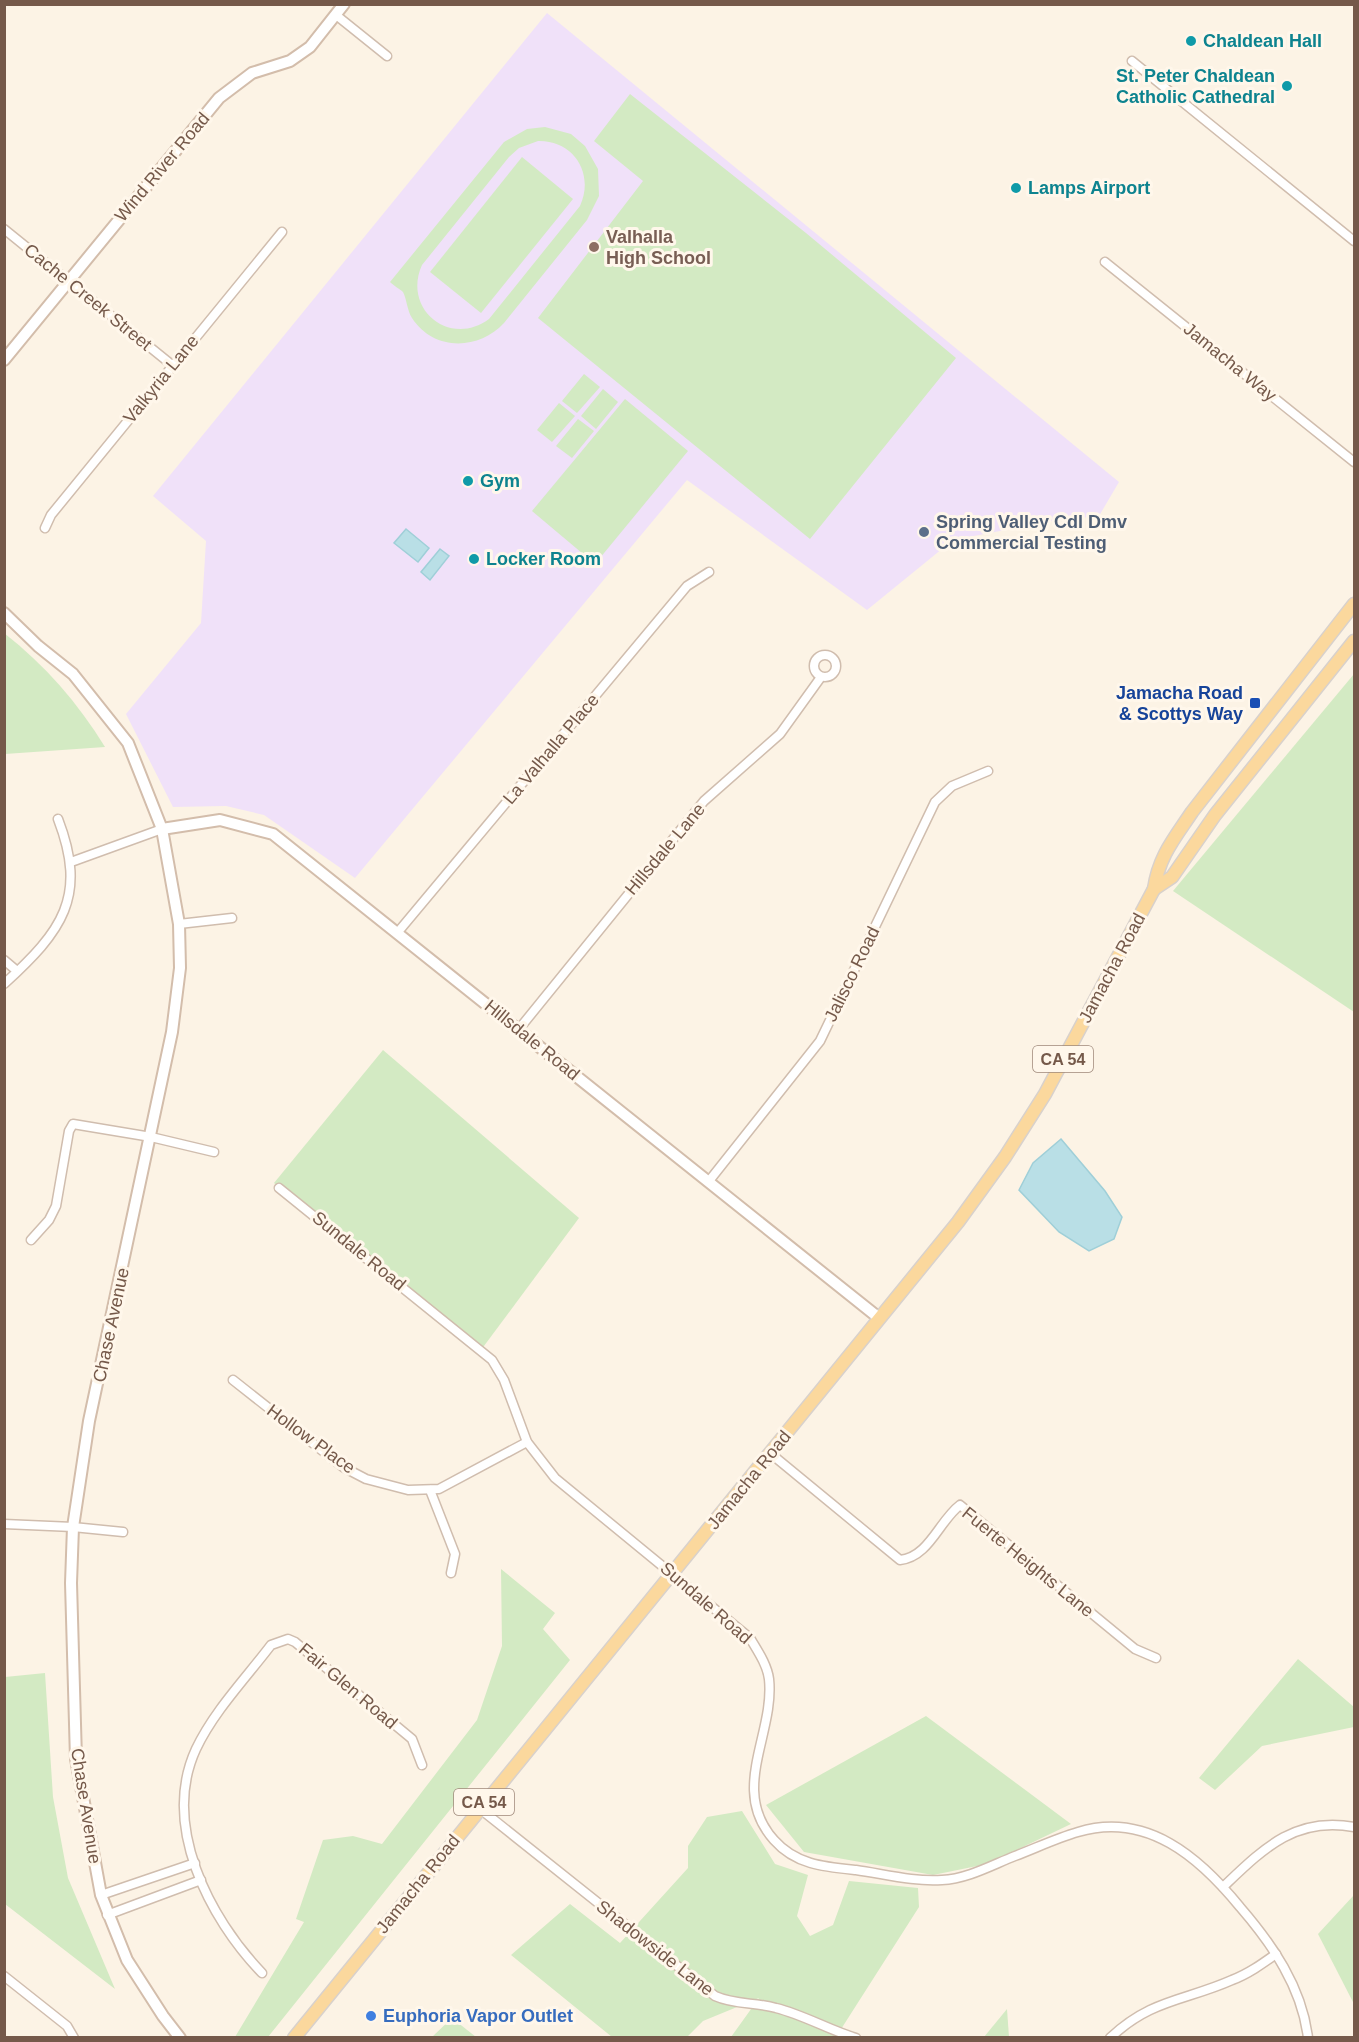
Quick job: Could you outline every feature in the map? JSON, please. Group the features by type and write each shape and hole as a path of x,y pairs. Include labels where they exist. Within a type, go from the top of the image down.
{"main road":[{"name":"Wind River Road","path":"4,360 219,98 252,73 290,61 310,47 344,4"},
{"name":"Jamacha Road","path":"294,2037 479,1808 674,1574 958,1222 1005,1157 1045,1094 1154,889 1157,866 1192,812 1303,673 1354,604"},
{"name":"Chase Avenue","path":"5,616 73,674 128,742 162,829 179,924 180,968 176,1000 151,1137 89,1422 73,1527 71,1607 76,1759 101,1895 107,1915 127,1960 144,1988 180,2037"},
{"name":"Jamacha Road","path":"1154,889 1172,878 1215,815 1354,641"},
{"path":"1303,673 1332,669"},
{"name":"Hillsdale Road","path":"162,829 220,820 273,834 879,1318"}],"street":[{"path":"336,15 387,56"},
{"path":"1132,61 1354,241"},
{"name":"Cache Creek Street","path":"4,229 172,365"},
{"name":"Valkyria Lane","path":"45,528 51,515 282,232"},
{"name":"Jamacha Way","path":"1105,262 1354,462"},
{"name":"La Valhalla Place","path":"398,932 687,586 709,572"},
{"name":"Hillsdale Lane","path":"519,1029 704,801 780,734 821,677"},
{"name":"Jalisco Road","path":"709,1181 820,1041 935,802 952,786 988,771"},
{"path":"4,984 46,939 67,909 72,884 71,862 58,819"},
{"path":"71,862 162,829"},
{"path":"179,924 232,918"},
{"path":"4,960 17,971"},
{"path":"31,1240 49,1220 56,1206 69,1131 73,1124 151,1137 214,1152"},
{"name":"Sundale Road","path":"279,1188 492,1360 504,1380 527,1442 555,1478 750,1638 769,1678 768,1696 753,1780 754,1795 758,1813 767,1831 781,1847 798,1859 822,1866 942,1880 975,1872 1080,1831 1119,1827 1163,1839 1187,1852 1224,1887 1276,1954 1301,2007 1308,2037"},
{"name":"Hollow Place","path":"233,1380 343,1467 366,1479 408,1490 439,1489 527,1442"},
{"name":"Fuerte Heights Lane","path":"770,1453 900,1560 917,1556 949,1514 960,1505 1135,1649 1156,1658"},
{"path":"430,1491 454,1554 451,1573"},
{"path":"4,1524 123,1532"},
{"name":"Fair Glen Road","path":"262,1973 230,1935 201,1880 188,1840 184,1809 187,1777 193,1757 209,1726 271,1645 278,1640 288,1639 295,1642 412,1739 422,1765"},
{"name":"Shadowside Lane","path":"479,1808 715,1996 735,2003 772,2007 856,2037"},
{"path":"1224,1887 1263,1848 1286,1835 1320,1826 1354,1827"},
{"path":"101,1895 195,1863"},
{"path":"107,1915 201,1880"},
{"path":"1110,2037 1158,2004 1230,1981 1276,1954"},
{"path":"4,1976 67,2026 74,2037"}],"shaded area":[{"name":"Valhalla High School","path":"547,13 1119,482 1099,516 1052,521 953,540 867,610 687,480 355,878 264,815 226,806 173,807 126,714 201,623 206,541 153,496"}],"green space":[{"path":"630,94 806,233 956,358 810,539 538,318 643,181 594,141"},
{"path":"545,127 571,134 585,146 598,169 599,196 587,220 504,323 494,332 470,342 444,342 432,337 412,318 403,292 390,282 504,142 527,129","holes":["538,141 550,142 571,152 583,171 584,194 580,206 489,319 474,327 459,329 445,326 433,319 424,309 419,296 418,281 422,265 509,157 519,148"]},
{"path":"522,157 573,199 481,313 430,272"},
{"path":"584,374 600,387 577,413 562,401"},
{"path":"603,389 618,402 596,429 581,416"},
{"path":"625,399 688,451 595,564 532,511"},
{"path":"559,403 575,416 552,442 537,430"},
{"path":"578,419 594,431 572,458 556,446"},
{"path":"4,633 60,686 84,715 105,747 5,754"},
{"path":"1354,674 1354,1012 1173,891"},
{"path":"383,1050 579,1218 481,1350 274,1183"},
{"path":"501,1569 555,1613 543,1629 570,1660 268,2037 235,2037 304,1922 296,1919 323,1840 353,1836 382,1844 477,1720 502,1646"},
{"path":"1298,1659 1354,1707 1354,1727 1262,1746 1215,1790 1199,1778"},
{"path":"45,1673 53,1797 68,1878 115,1989 5,1904 5,1677"},
{"path":"926,1716 1071,1824 987,1864 933,1875 804,1852 766,1805"},
{"path":"742,1811 775,1864 808,1875 797,1916 810,1936 833,1925 849,1881 918,1888 919,1907 836,2037 731,2037 759,1998 703,2021 687,2037 612,2037 511,1955 570,1904 620,1943 688,1868 688,1846 707,1817"},
{"path":"1354,1895 1354,2004 1318,1934"},
{"path":"1007,2009 1009,2037 984,2037"},
{"path":"452,2018 476,2037 432,2037"}],"water":[{"path":"406,529 429,548 418,562 394,543"},
{"path":"440,549 449,556 430,580 421,572"},
{"path":"1061,1139 1105,1191 1122,1217 1114,1239 1089,1251 1059,1232 1019,1190 1033,1163"}],"place":[{"name":"Chaldean Hall","path":"1191,41"},
{"name":"St. Peter Chaldean Catholic Cathedral","path":"1287,86"},
{"name":"Lamps Airport","path":"1016,188"},
{"name":"Valhalla High School","path":"594,247"},
{"name":"Gym","path":"468,481"},
{"name":"Spring Valley Cdl Dmv Commercial Testing","path":"924,532"},
{"name":"Locker Room","path":"474,559"},
{"name":"Jamacha Road & Scottys Way","path":"1255,703"},
{"name":"Euphoria Vapor Outlet","path":"371,2016"}]}
